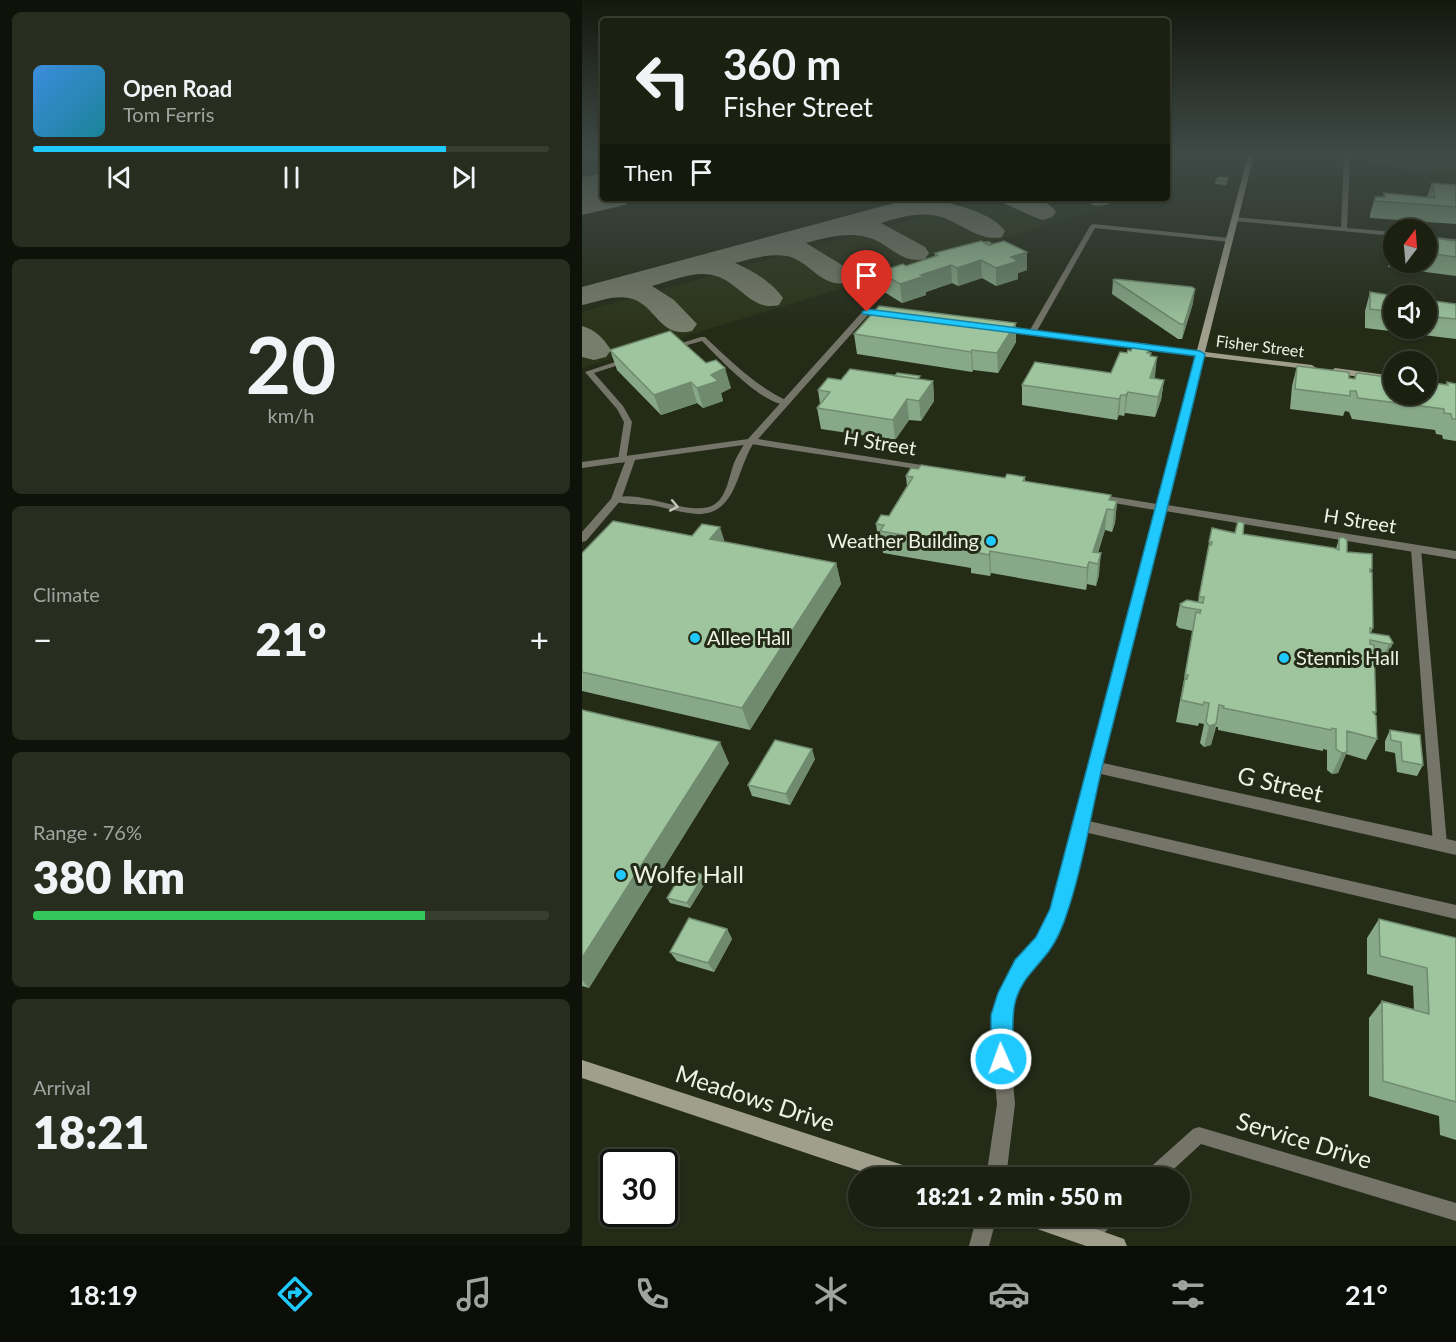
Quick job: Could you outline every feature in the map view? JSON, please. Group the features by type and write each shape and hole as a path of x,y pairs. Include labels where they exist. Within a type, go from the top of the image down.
{"street":[{"path":"997,1167 1006,1104 1000,1040 1001,1015 1008,993 1022,967 1043,944 1059,911 1236,213"},
{"path":"1344,230 1345,213"},
{"path":"1235,219 1383,233"},
{"path":"1032,333 1093,226 1230,240"},
{"path":"1437,239 1456,241"},
{"path":"751,441 867,312 899,316"},
{"name":"Fisher Street","path":"988,327 1383,378"},
{"name":"H Street","path":"582,465 751,441 944,472"},
{"path":"582,539 616,500 626,459"},
{"name":"H Street","path":"1088,496 1456,555"},
{"name":"G Street","path":"1094,767 1456,848"},
{"name":"Meadows Drive","path":"582,1069 879,1167"},
{"path":"979,1246 984,1227"},
{"path":"1059,1227 1118,1246"}],"lane":[{"path":"669,349 703,338 749,382 770,397 785,403"},
{"path":"626,459 628,422 620,408 589,372 634,359"},
{"path":"616,500 648,501 701,512 715,509 724,500 741,453 751,441"},
{"path":"1416,549 1440,844"},
{"path":"1080,825 1456,912"},
{"name":"Service Drive","path":"1163,1167 1199,1135 1456,1212"},
{"path":"1086,1236 1096,1227"}],"shaded area":[{"path":"933,213 1086,213 582,368 582,312"}],"building":[{"path":"1437,238 1456,241 1456,257 1437,254"},
{"path":"981,241 989,245 1004,241 1027,252 1011,257 1018,261 996,268 981,260 957,268 951,265 900,284 879,272 903,264 906,266 938,255 935,253"},
{"path":"1113,280 1192,287 1195,289 1184,324 1180,324"},
{"path":"1370,292 1383,294 1383,311 1370,309"},
{"path":"1437,301 1456,304 1456,319 1437,317"},
{"path":"879,306 1016,323 997,353 972,350 971,352 854,334"},
{"path":"670,331 706,363 716,360 725,368 711,375 718,381 697,388 691,382 654,395 610,350"},
{"path":"1134,343 1150,345 1147,353 1157,357 1150,378 1164,380 1158,397 1128,392 1126,395 1121,395 1119,399 1022,385 1035,362 1111,373 1120,352 1131,351"},
{"path":"1297,366 1347,372 1349,378 1355,379 1358,373 1383,376 1383,401 1358,398 1356,391 1350,391 1350,396 1295,389"},
{"path":"850,369 933,381 919,401 907,399 893,420 817,408 830,392 818,390 828,378 841,380"},
{"path":"897,373 920,376 918,379 895,376"},
{"path":"1437,384 1456,384 1456,419 1452,419 1451,414 1444,413 1444,409 1413,405 1437,405"},
{"name":"Weather Building","path":"921,465 1005,478 1007,474 1025,477 1023,481 1111,495 1109,500 1117,501 1114,510 1107,509 1093,552 1101,553 1098,564 1089,562 1087,568 990,551 989,555 970,551 972,547 880,531 884,525 876,524 881,515 889,516 913,477 906,476 911,468 918,469"},
{"name":"Allee Hall","path":"613,521 692,536 702,524 720,527 710,539 836,563 742,708 582,672 582,553"},
{"name":"Stennis Hall","path":"1238,521 1244,523 1243,534 1339,550 1339,538 1343,537 1347,540 1347,552 1372,554 1370,572 1372,572 1373,628 1370,628 1370,633 1389,636 1393,643 1370,640 1370,644 1374,645 1376,712 1373,712 1376,716 1377,739 1347,731 1347,752 1342,753 1336,749 1336,729 1331,730 1223,708 1224,706 1219,705 1216,724 1209,726 1206,722 1209,703 1204,702 1203,705 1181,700 1185,678 1187,679 1188,675 1185,675 1196,612 1200,613 1201,610 1183,607 1180,604 1187,600 1203,603 1204,597 1199,597 1209,545 1212,542 1209,542 1212,528 1235,533"},
{"name":"Wolfe Hall","path":"582,710 720,742 582,958"},
{"path":"1390,730 1420,735 1423,765 1402,761 1401,742 1391,740"},
{"path":"775,740 812,749 786,794 748,785"},
{"path":"685,869 704,875 687,903 667,898"},
{"path":"689,918 727,929 708,963 670,952"},
{"path":"1379,919 1456,938 1456,1102 1383,1081 1382,1001 1429,1014 1427,968 1380,956"}],"taxiway":[{"path":"604,290 886,213"},
{"path":"955,213 992,231"},
{"path":"839,227 874,229 915,253"},
{"path":"763,248 794,248 840,276"},
{"path":"689,267 713,266 732,272 768,298"},
{"path":"604,290 629,289 647,295 681,324"},
{"path":"582,296 604,290"},
{"path":"582,336 594,350"}],"place":[{"name":"Weather Building","path":"991,541"},
{"name":"Allee Hall","path":"695,638"},
{"name":"Stennis Hall","path":"1284,658"},
{"name":"Wolfe Hall","path":"621,875"}],"route":[{"path":"867,312 1200,354 1059,911 1043,944 1022,967 1008,993 1001,1015 1001,1059"}]}
